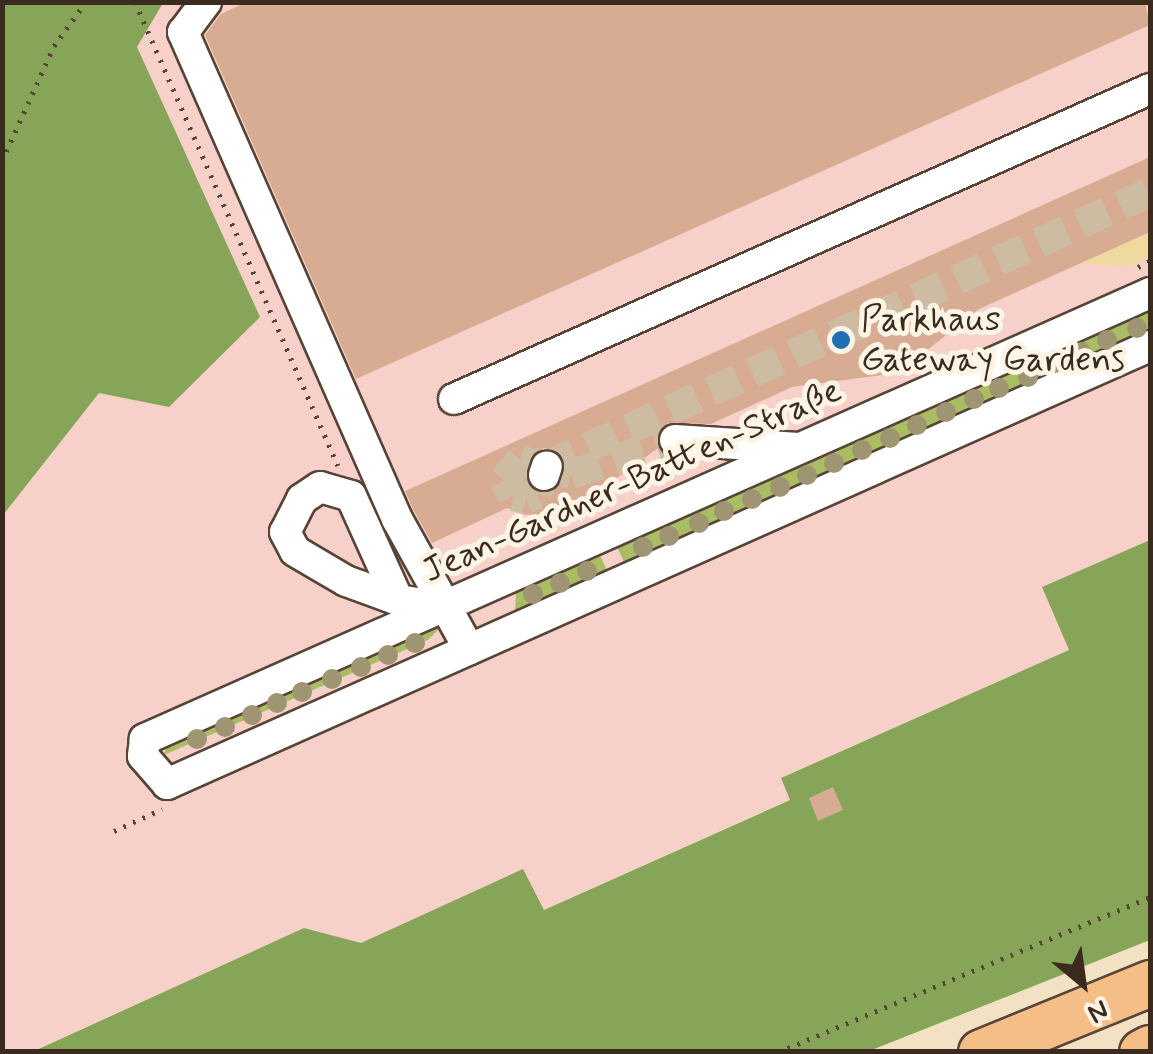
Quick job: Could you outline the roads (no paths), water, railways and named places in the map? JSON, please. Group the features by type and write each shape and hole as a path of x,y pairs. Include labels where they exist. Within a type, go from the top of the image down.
{"highway":[{"path":"982,1052 1150,982"},
{"path":"1142,1052 1150,1048"}],"street":[{"path":"206,2 183,32 442,607 469,650 1150,346"},
{"path":"454,398 1150,89"},
{"name":"Jean-Gardner-Batten-Straße","path":"469,650 168,784 148,767 145,740 1150,293"},
{"path":"675,440 799,448"},
{"path":"398,600 352,496 320,487 302,499 285,532 312,564 398,600 442,607"}],"tunnel":[{"path":"547,466 1150,192"},
{"path":"544,475 537,494 526,499 513,496 504,480 520,460 571,474 675,440"}],"place":[{"name":"Parkhaus Gateway Gardens","path":"841,340"}]}
